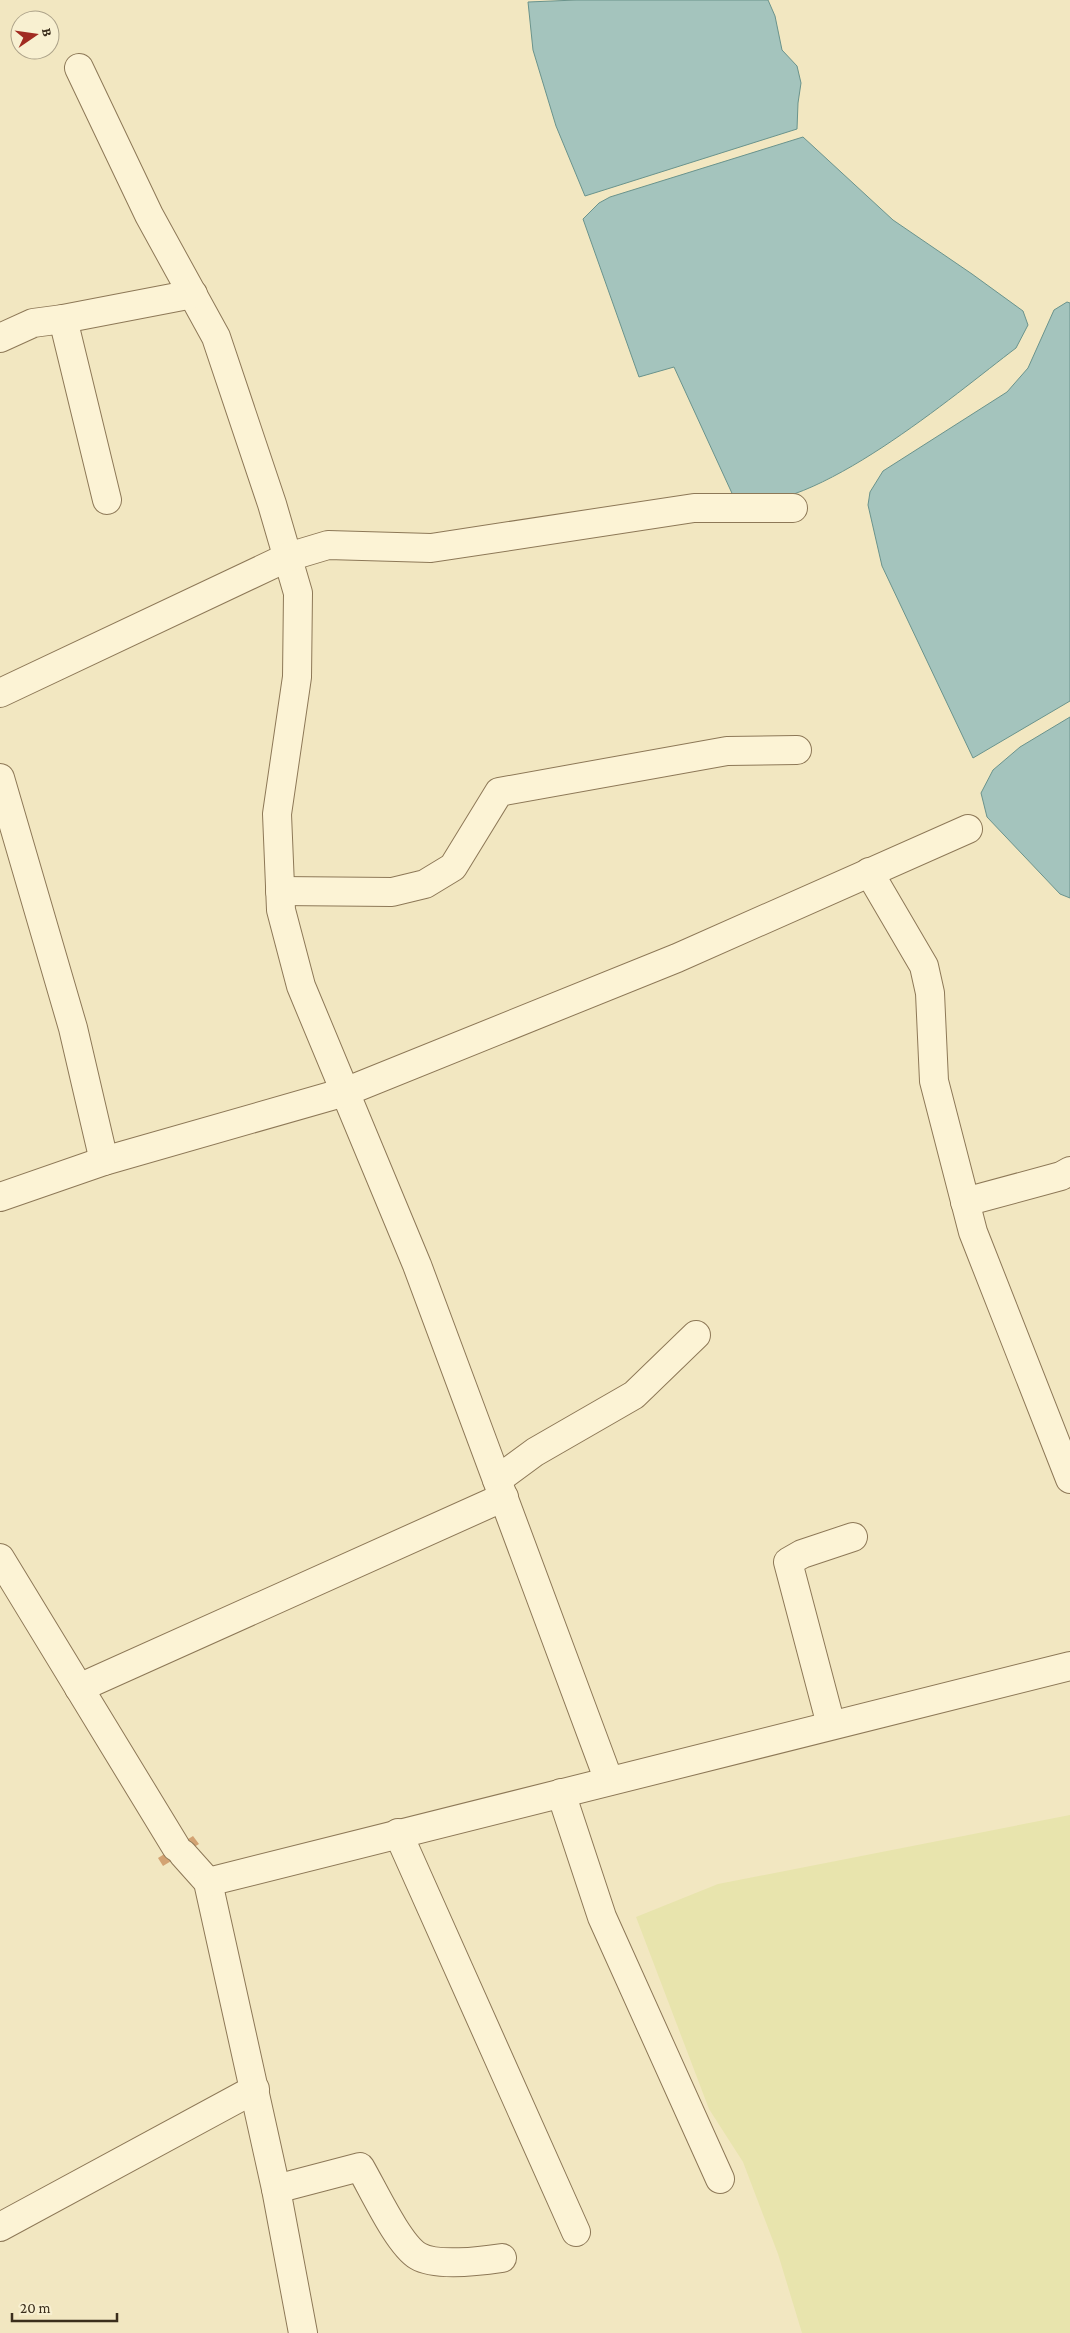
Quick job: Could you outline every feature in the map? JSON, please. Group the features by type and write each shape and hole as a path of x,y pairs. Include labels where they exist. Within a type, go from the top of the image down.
{"street":[{"path":"79,68 149,215 216,337 272,504 298,593 297,677 277,814 281,910 301,986 417,1266 609,1781"},
{"path":"0,338 33,323 192,294"},
{"path":"63,319 107,500"},
{"path":"0,693 288,557 328,545 431,548 694,508 793,508"},
{"path":"280,891 392,892 425,884 453,867 499,792 727,751 797,750"},
{"path":"0,778 73,1028 104,1161"},
{"path":"0,1197 104,1161 345,1092 677,958 968,829"},
{"path":"869,872 924,966 930,993 934,1081 973,1232 1070,1479"},
{"path":"965,1202 1061,1176 1070,1171"},
{"path":"79,1688 500,1488 535,1452 634,1394 696,1335"},
{"path":"831,1725 788,1562 802,1554 852,1537"},
{"path":"0,1558 179,1850 208,1882 255,2089 303,2333"},
{"path":"208,1882 1070,1666"},
{"path":"561,1793 602,1917 720,2179"},
{"path":"398,1833 576,2232"},
{"path":"0,2227 255,2089"},
{"path":"276,2189 360,2167 402,2240 419,2257 466,2263 502,2258"}],"shaded area":[{"path":"1070,1815 1070,2333 802,2333 778,2254 743,2162 709,2109 636,1917 718,1884"}],"water":[{"path":"576,0 768,0 775,16 782,50 797,66 801,83 797,129 585,196 556,126 533,50 528,2"},
{"path":"803,137 893,220 1023,311 1028,325 1016,348 921,421 882,448 842,472 804,490 768,501 736,502 674,367 639,377 583,219 599,203 610,197"},
{"path":"1067,302 1070,303 1070,701 973,758 882,566 868,505 870,492 883,471 1007,392 1028,368 1054,310"},
{"path":"1070,717 1070,898 1060,894 987,817 981,793 993,770 1020,747"}],"building":[{"path":"193,1836 199,1844 163,1866 158,1858"}]}
